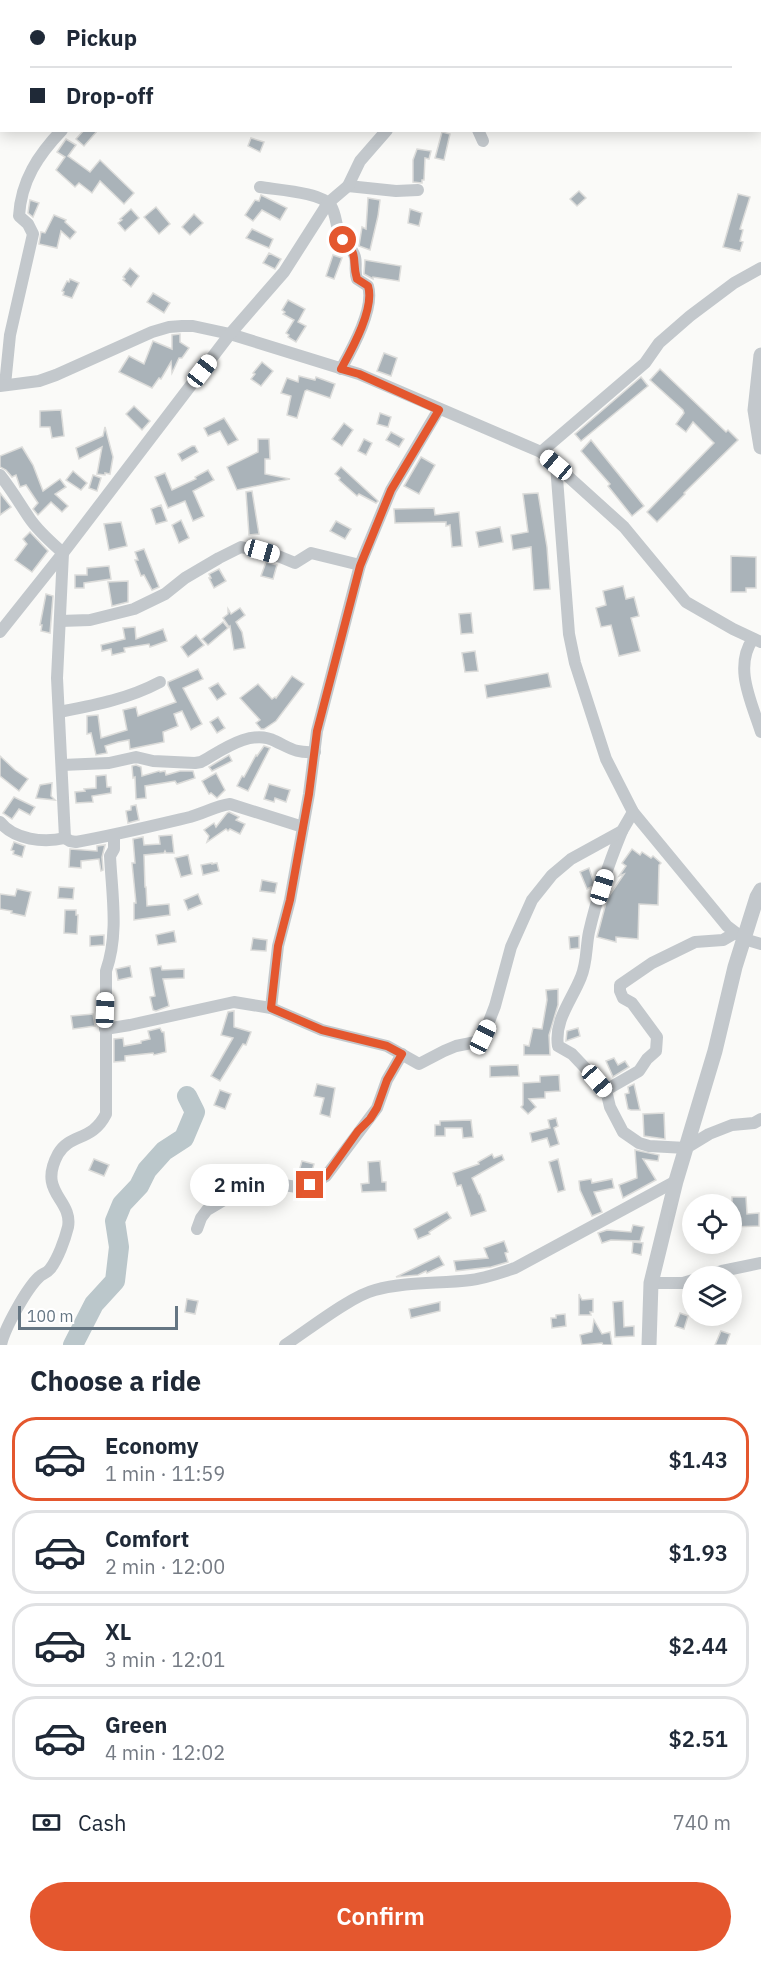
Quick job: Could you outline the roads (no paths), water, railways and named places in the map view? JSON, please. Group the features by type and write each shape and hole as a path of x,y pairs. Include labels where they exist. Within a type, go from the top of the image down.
{"street":[{"path":"60,132 31,170 26,179 20,204 19,216 28,224 33,234 12,325 3,386 39,381 56,375 152,332 169,327 193,326 230,334 359,374 439,410 524,443 541,452 624,527 686,602 757,640 748,647 743,663 745,683 761,732"},
{"path":"0,632 230,334 284,272 328,203 348,186 360,162 385,132"},
{"path":"348,186 396,191 418,190"},
{"path":"260,187 318,196 328,203 332,207 338,231 356,259 354,271 357,279 368,286 370,293 360,333 341,369"},
{"path":"541,452 645,363 659,343 690,316 734,283 761,268"},
{"path":"761,355 755,410 761,447"},
{"path":"271,1008 278,946 290,900 322,713 360,566 391,490 439,410"},
{"path":"556,465 566,603 575,663 606,759 633,812 687,880 740,936 761,944"},
{"path":"0,475 30,519 63,553"},
{"path":"60,621 90,620 134,609 165,594 185,578 241,547 262,551 295,563 311,553 360,566"},
{"path":"63,553 57,678 65,838"},
{"path":"59,712 106,703 139,693 160,682"},
{"path":"62,765 109,763 136,757 153,761 195,763 237,742 253,738 274,740 292,751 315,752"},
{"path":"0,822 6,830 18,835 58,840 65,838 76,842 198,815 221,805 230,804 303,827"},
{"path":"633,812 622,831 608,867 589,932 582,977 568,1000 556,1036 558,1046 572,1054 606,1090 610,1107 623,1132 639,1143 649,1146 686,1148 709,1134 732,1125 754,1123 761,1119"},
{"path":"105,1029 234,1002 271,1008 322,1030 387,1046 419,1064 444,1051 476,1042 483,1037 495,1006 511,947 532,900 552,875 571,859 622,831"},
{"path":"1,1345 14,1316 31,1288 41,1275 50,1270 68,1228 68,1215 53,1187 51,1175 56,1160 63,1147 91,1133 106,1114 106,971 110,960 115,912 110,856 114,849 114,835"},
{"path":"649,1345 651,1282 676,1181 715,1051 740,936 761,890"},
{"path":"606,1090 639,1071 656,1051 657,1037 632,1003 623,998 620,985 652,963 695,942 740,936"},
{"path":"197,1229 207,1210 251,1183 256,1181 297,1187 310,1185 326,1176 377,1108 387,1080 402,1054"},
{"path":"285,1345 352,1301 375,1290 405,1284 474,1280 514,1268 676,1181"},
{"path":"742,1267 761,1263"},
{"path":"651,1282 682,1282"}],"waterway":[{"path":"73,1345 94,1304 115,1281 119,1247 115,1221 122,1204 139,1186 147,1170 164,1151 184,1138 195,1112 187,1096"}]}
